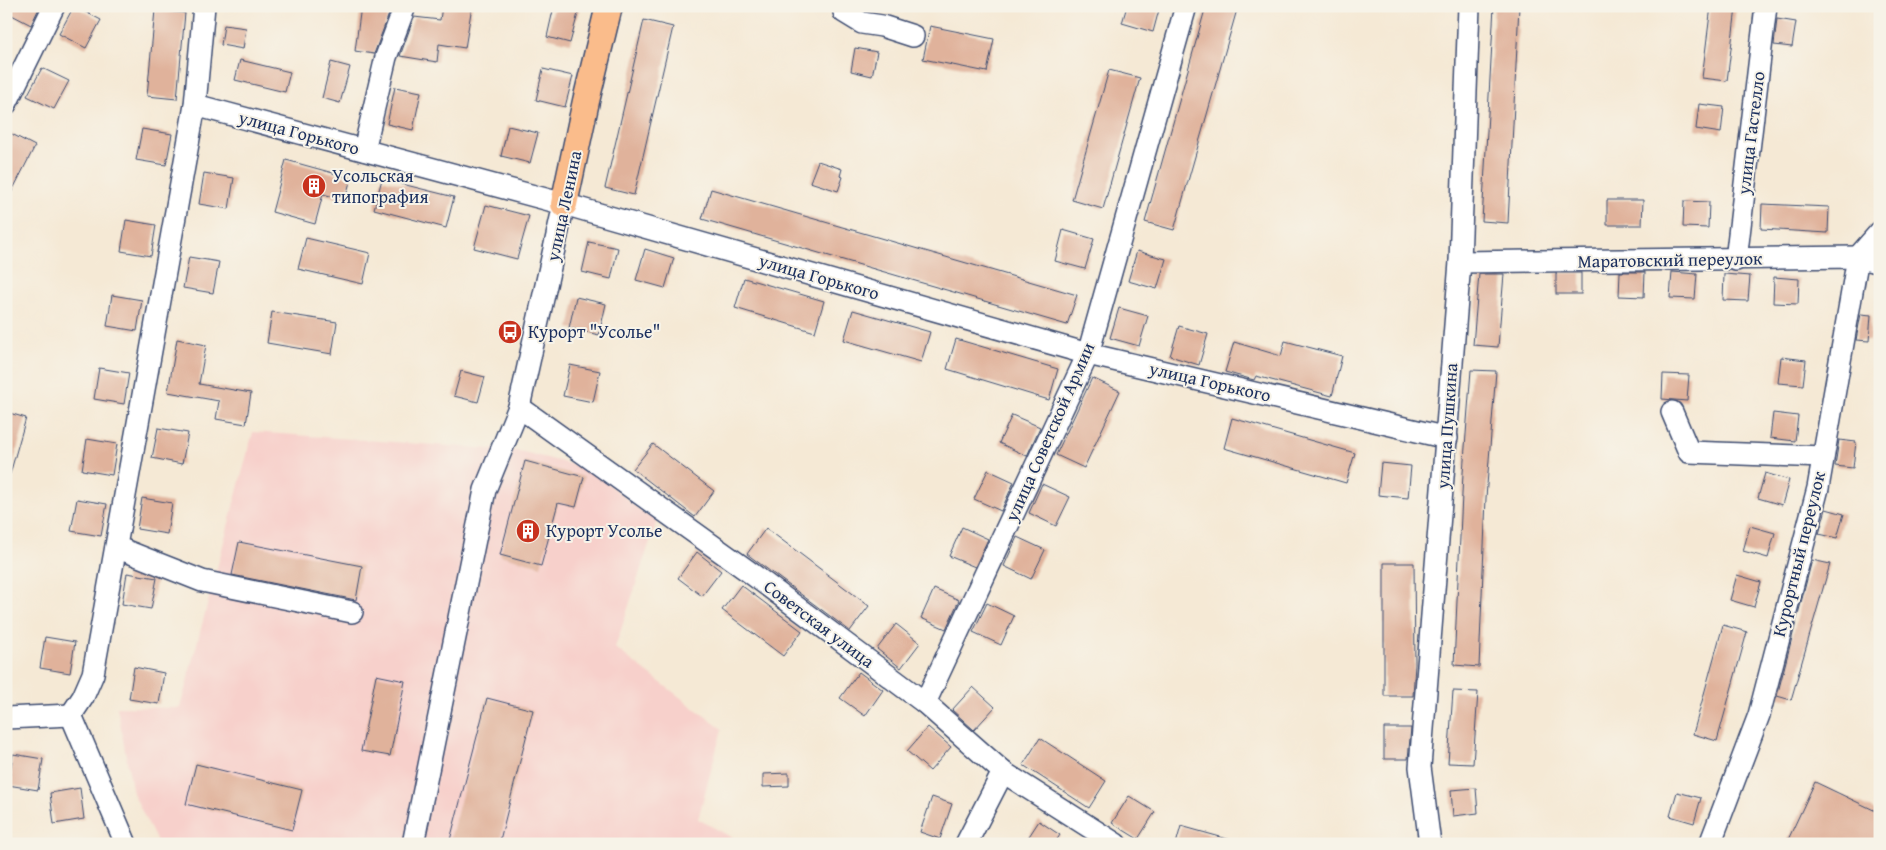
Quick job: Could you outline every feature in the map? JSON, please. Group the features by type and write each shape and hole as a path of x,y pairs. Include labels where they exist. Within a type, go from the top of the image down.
{"main road":[{"name":"улица Ленина","path":"564,204 609,6"}],"street":[{"path":"6,104 54,6"},
{"path":"70,715 83,696 93,674 195,105 204,6"},
{"path":"364,150 386,57 405,6"},
{"path":"843,6 844,12 862,24 882,26 913,36"},
{"name":"улица Советской Армии","path":"924,702 1088,354 1186,6"},
{"name":"улица Пушкина","path":"1430,844 1420,767 1460,262 1469,6"},
{"name":"улица Гастелло","path":"1736,260 1766,6"},
{"name":"улица Горького","path":"195,105 564,204 1088,354 1447,438"},
{"name":"улица Ленина","path":"413,844 485,490 519,407 564,204"},
{"path":"1858,257 1880,232"},
{"name":"Маратовский переулок","path":"1460,262 1858,257 1880,263"},
{"name":"Курортный переулок","path":"1710,844 1759,715 1818,488 1858,257"},
{"name":"Советская улица","path":"519,407 740,565 924,702 1003,772 1116,844"},
{"path":"1672,412 1690,452 1823,458"},
{"path":"116,547 202,581 352,612"},
{"path":"6,718 70,715"},
{"path":"70,715 126,844"},
{"path":"966,844 1003,772"}],"shaded area":[{"name":"Курорт Усолье","path":"253,432 519,451 590,469 645,514 658,517 615,648 722,729 698,819 744,844 158,844 133,793 117,707 180,708"}],"building":[{"path":"6,6 40,6 31,25 6,12"},
{"path":"74,6 101,20 86,48 59,34"},
{"path":"361,6 392,6 374,54 355,51"},
{"path":"442,6 472,6 465,48 439,44 437,62 400,56 414,17 440,20"},
{"path":"554,6 580,6 570,43 547,37"},
{"path":"1127,6 1160,6 1153,32 1122,23"},
{"path":"1206,6 1238,6 1174,230 1145,222"},
{"path":"1494,6 1519,6 1508,223 1482,221"},
{"path":"1711,6 1736,8 1727,81 1702,78"},
{"path":"155,10 185,13 177,99 147,96"},
{"path":"1777,19 1796,22 1792,47 1774,45"},
{"path":"644,20 673,27 634,195 605,188"},
{"path":"224,25 246,28 243,49 221,45"},
{"path":"930,26 994,39 987,72 923,59"},
{"path":"855,48 877,52 872,76 851,71"},
{"path":"240,60 290,72 285,92 235,80"},
{"path":"331,62 350,67 340,103 322,98"},
{"path":"42,68 69,81 54,109 27,96"},
{"path":"543,69 573,76 565,107 536,100"},
{"path":"1109,70 1140,78 1103,209 1072,200"},
{"path":"395,87 421,92 413,130 387,124"},
{"path":"1699,104 1724,107 1721,133 1696,129"},
{"path":"508,126 538,133 530,163 501,156"},
{"path":"142,129 172,134 166,165 136,160"},
{"path":"6,131 35,146 6,203"},
{"name":"Усольская типография","path":"286,160 351,178 345,200 323,194 315,224 272,212"},
{"path":"818,161 842,169 840,176 843,177 838,191 810,182"},
{"path":"204,173 234,178 229,209 199,204"},
{"path":"382,179 454,197 446,228 374,209"},
{"path":"711,189 1077,295 1067,325 702,219"},
{"path":"1607,200 1643,200 1642,225 1607,225"},
{"path":"1684,201 1709,202 1708,228 1683,227"},
{"path":"1762,204 1829,207 1828,233 1761,229"},
{"path":"486,205 529,216 517,259 474,248"},
{"path":"126,220 156,225 151,256 121,251"},
{"path":"1063,230 1094,239 1085,269 1055,261"},
{"path":"306,238 370,253 363,284 298,269"},
{"path":"589,242 618,248 611,279 582,272"},
{"path":"645,249 674,258 665,288 636,280"},
{"path":"1137,251 1166,259 1157,289 1128,281"},
{"path":"189,257 219,262 213,293 183,288"},
{"path":"1620,272 1645,272 1644,297 1619,296"},
{"path":"1672,272 1697,274 1695,299 1670,298"},
{"path":"1556,273 1581,273 1581,294 1556,294"},
{"path":"1479,274 1504,274 1498,347 1473,345"},
{"path":"1724,274 1750,276 1748,301 1723,300"},
{"path":"1774,277 1799,279 1798,304 1773,303"},
{"path":"744,278 824,301 815,332 735,308"},
{"path":"112,295 142,300 137,331 107,326"},
{"path":"576,297 606,304 599,335 569,328"},
{"path":"1119,308 1148,316 1139,346 1110,338"},
{"path":"853,310 930,332 921,362 844,340"},
{"path":"272,312 337,322 332,354 267,343"},
{"path":"1861,314 1871,315 1869,341 1856,340"},
{"path":"1179,326 1208,334 1199,365 1170,356"},
{"path":"177,339 206,345 199,384 251,393 246,424 216,419 219,401 168,392"},
{"path":"956,339 1058,369 1049,400 947,369"},
{"path":"1285,341 1342,356 1332,396 1256,376 1254,380 1225,372 1234,342 1281,356"},
{"path":"1781,357 1806,360 1803,385 1778,383"},
{"path":"570,365 600,371 593,402 563,396"},
{"path":"99,368 129,373 124,404 94,399"},
{"path":"1471,370 1496,371 1486,498 1479,667 1454,665 1463,473"},
{"path":"461,371 485,377 478,402 454,396"},
{"path":"1663,374 1689,375 1687,401 1662,399"},
{"path":"1092,378 1120,391 1084,468 1056,455"},
{"path":"6,412 26,418 10,474 6,473"},
{"path":"1773,413 1798,416 1795,441 1770,438"},
{"path":"1012,415 1040,427 1027,456 999,443"},
{"path":"1232,418 1355,453 1346,483 1224,448"},
{"path":"158,428 188,433 182,464 152,458"},
{"path":"87,439 117,444 112,475 82,470"},
{"path":"1839,440 1856,442 1853,468 1835,466"},
{"path":"653,444 714,491 695,517 633,469"},
{"name":"Курорт Усолье","path":"525,461 584,477 576,507 558,503 541,566 500,555"},
{"path":"1381,463 1411,466 1408,498 1378,495"},
{"path":"988,470 1014,482 1001,511 974,499"},
{"path":"1765,473 1789,480 1782,505 1758,498"},
{"path":"1042,484 1070,497 1056,526 1029,513"},
{"path":"142,498 172,503 167,534 137,529"},
{"path":"77,499 107,504 101,536 71,531"},
{"path":"1826,509 1844,514 1837,538 1819,534"},
{"path":"1750,526 1775,533 1768,558 1743,551"},
{"path":"962,527 988,539 975,567 949,556"},
{"path":"766,528 869,606 850,631 747,554"},
{"path":"1017,537 1045,550 1031,579 1004,566"},
{"path":"239,542 362,566 356,600 232,575"},
{"path":"697,552 721,571 702,596 678,578"},
{"path":"1812,560 1830,564 1791,700 1777,696"},
{"path":"1384,563 1414,563 1415,664 1413,696 1384,696"},
{"path":"127,573 157,578 151,609 122,604"},
{"path":"1737,575 1761,582 1754,607 1730,600"},
{"path":"741,585 802,631 783,656 722,610"},
{"path":"934,589 959,600 946,629 921,618"},
{"path":"987,603 1014,616 1001,645 973,632"},
{"path":"896,624 920,643 901,668 877,649"},
{"path":"1723,625 1747,632 1717,741 1693,734"},
{"path":"45,637 75,642 70,673 40,668"},
{"path":"134,667 164,673 159,704 129,699"},
{"path":"859,672 883,690 865,716 840,698"},
{"path":"376,675 405,681 390,756 361,751"},
{"path":"973,687 995,707 974,730 952,710"},
{"path":"1453,691 1478,692 1473,764 1448,763"},
{"path":"487,698 533,710 499,844 449,844"},
{"path":"928,727 951,747 930,771 907,751"},
{"path":"1384,728 1411,728 1408,759 1384,759"},
{"path":"1040,738 1106,781 1089,808 1023,765"},
{"path":"13,754 43,759 38,790 8,785"},
{"path":"196,764 302,790 292,830 186,804"},
{"path":"789,773 789,786 763,787 763,774"},
{"path":"1815,782 1880,813 1880,844 1786,844"},
{"path":"80,788 84,819 54,824 50,793"},
{"path":"1476,788 1478,813 1453,816 1451,790"},
{"path":"1677,792 1701,798 1694,823 1670,816"},
{"path":"1129,796 1155,812 1138,839 1112,823"},
{"path":"932,797 952,804 940,839 920,832"},
{"path":"1039,821 1060,835 1054,844 1024,844"},
{"path":"1181,826 1231,840 1231,844 1176,844"}],"place":[{"name":"Усольская типография","path":"314,186"},
{"name":"Курорт \"Усолье\"","path":"510,332"},
{"name":"Курорт Усолье","path":"528,531"}]}
